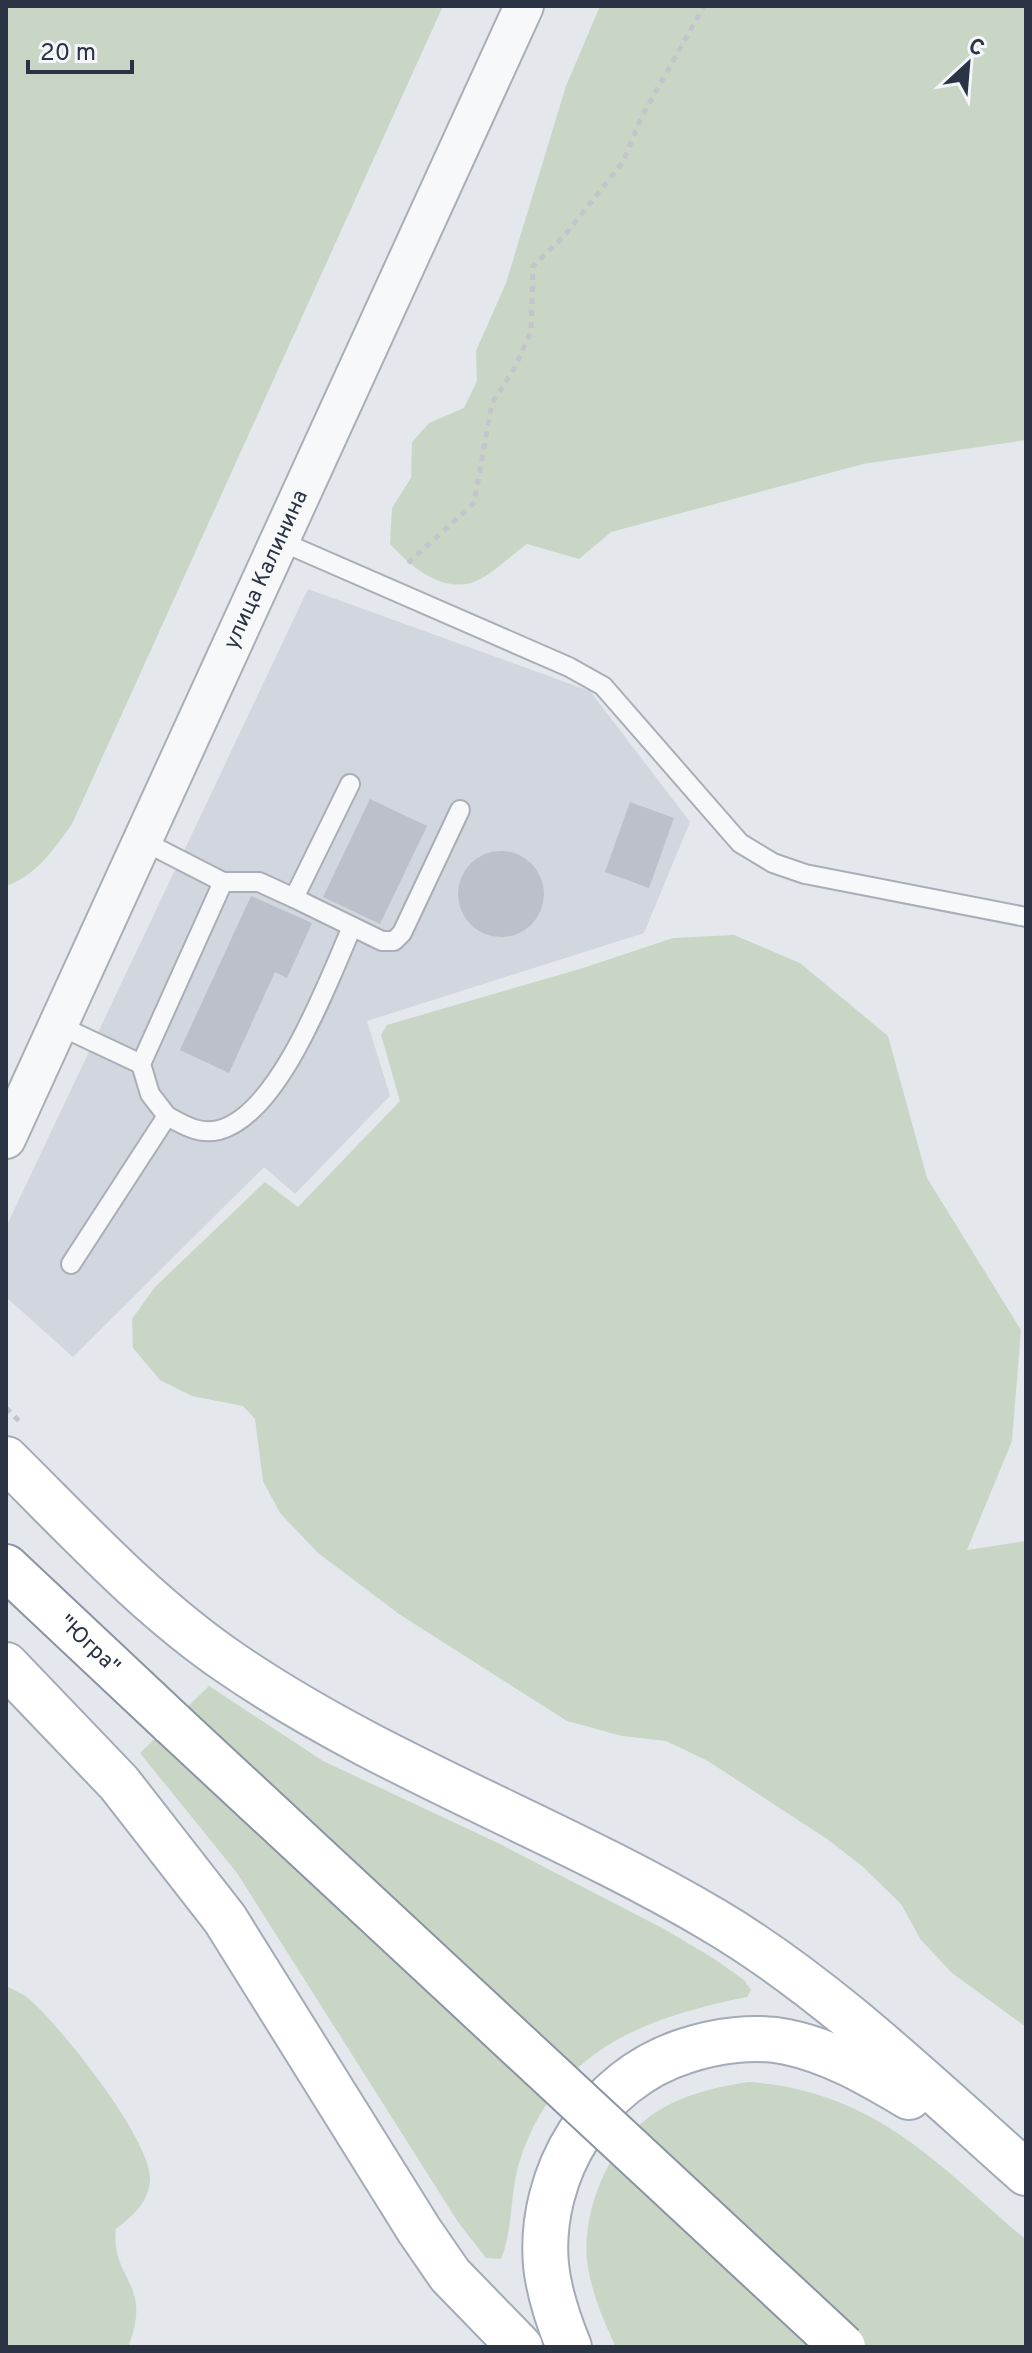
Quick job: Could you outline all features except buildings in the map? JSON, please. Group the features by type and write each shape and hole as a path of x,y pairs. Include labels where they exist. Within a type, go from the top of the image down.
{"main road":[{"path":"6,1459 101,1554 229,1662 332,1724 715,1921 790,1971 1022,2170"},
{"name":"\"Югра\"","path":"6,1567 843,2347"},
{"path":"6,1665 119,1783 185,1865 225,1919 450,2275 520,2347"},
{"path":"569,2347 556,2314 546,2263 547,2229 561,2170 572,2144 611,2094 639,2071 666,2057 701,2046 742,2040 785,2041 827,2054 908,2096 1022,2170"}],"street":[{"name":"улица Калинина","path":"7,1136 60,1026 524,6"}],"lane":[{"path":"280,541 569,667 603,686 740,843 773,863 805,874 1026,917"},
{"path":"294,898 350,784"},
{"path":"143,841 223,882 259,882 382,941 394,941 402,933 460,810"},
{"path":"223,882 141,1064 150,1094 167,1116 196,1131 220,1130 248,1111 293,1056 352,927"},
{"path":"60,1026 141,1064"},
{"path":"71,1264 167,1116"}],"path":[{"path":"408,563 474,503 492,403 514,369 531,332 533,266 564,236 623,162 641,118 704,6"}],"shaded area":[{"path":"308,589 590,691 690,822 644,933 367,1021 390,1096 295,1194 264,1167 73,1357 6,1297 6,1227"}],"green space":[{"path":"6,6 443,6 72,824 35,869 6,886"},
{"path":"600,6 1026,6 1026,440 863,464 611,532 579,559 527,544 474,582 449,584 438,581 417,569 390,544 392,508 411,478 412,442 429,423 464,408 477,381 476,351 506,283 566,86"},
{"path":"734,935 800,963 888,1036 927,1178 1021,1330 1012,1441 967,1550 1026,1541 1026,2027 952,1973 921,1940 901,1904 862,1866 827,1839 708,1761 666,1741 622,1736 567,1721 399,1614 318,1553 280,1513 263,1481 255,1419 243,1406 192,1396 160,1380 133,1348 132,1319 155,1287 265,1182 298,1207 400,1101 381,1035 387,1025 583,968 673,938"},
{"path":"209,1686 323,1761 500,1844 664,1929 713,1958 744,1980 751,1990 747,1997 672,2016 638,2029 606,2046 579,2067 554,2093 534,2125 519,2163 508,2236 501,2259 486,2258 458,2222 237,1873 140,1753"},
{"path":"6,1986 28,1998 42,2011 81,2057 121,2113 147,2163 150,2181 146,2197 116,2229 119,2260 134,2295 136,2309 135,2326 128,2347 6,2347"},
{"path":"748,2082 792,2088 832,2099 867,2115 932,2158 1026,2240 1026,2347 616,2347 598,2305 587,2261 589,2219 603,2177 626,2140 656,2112 700,2092"}]}
